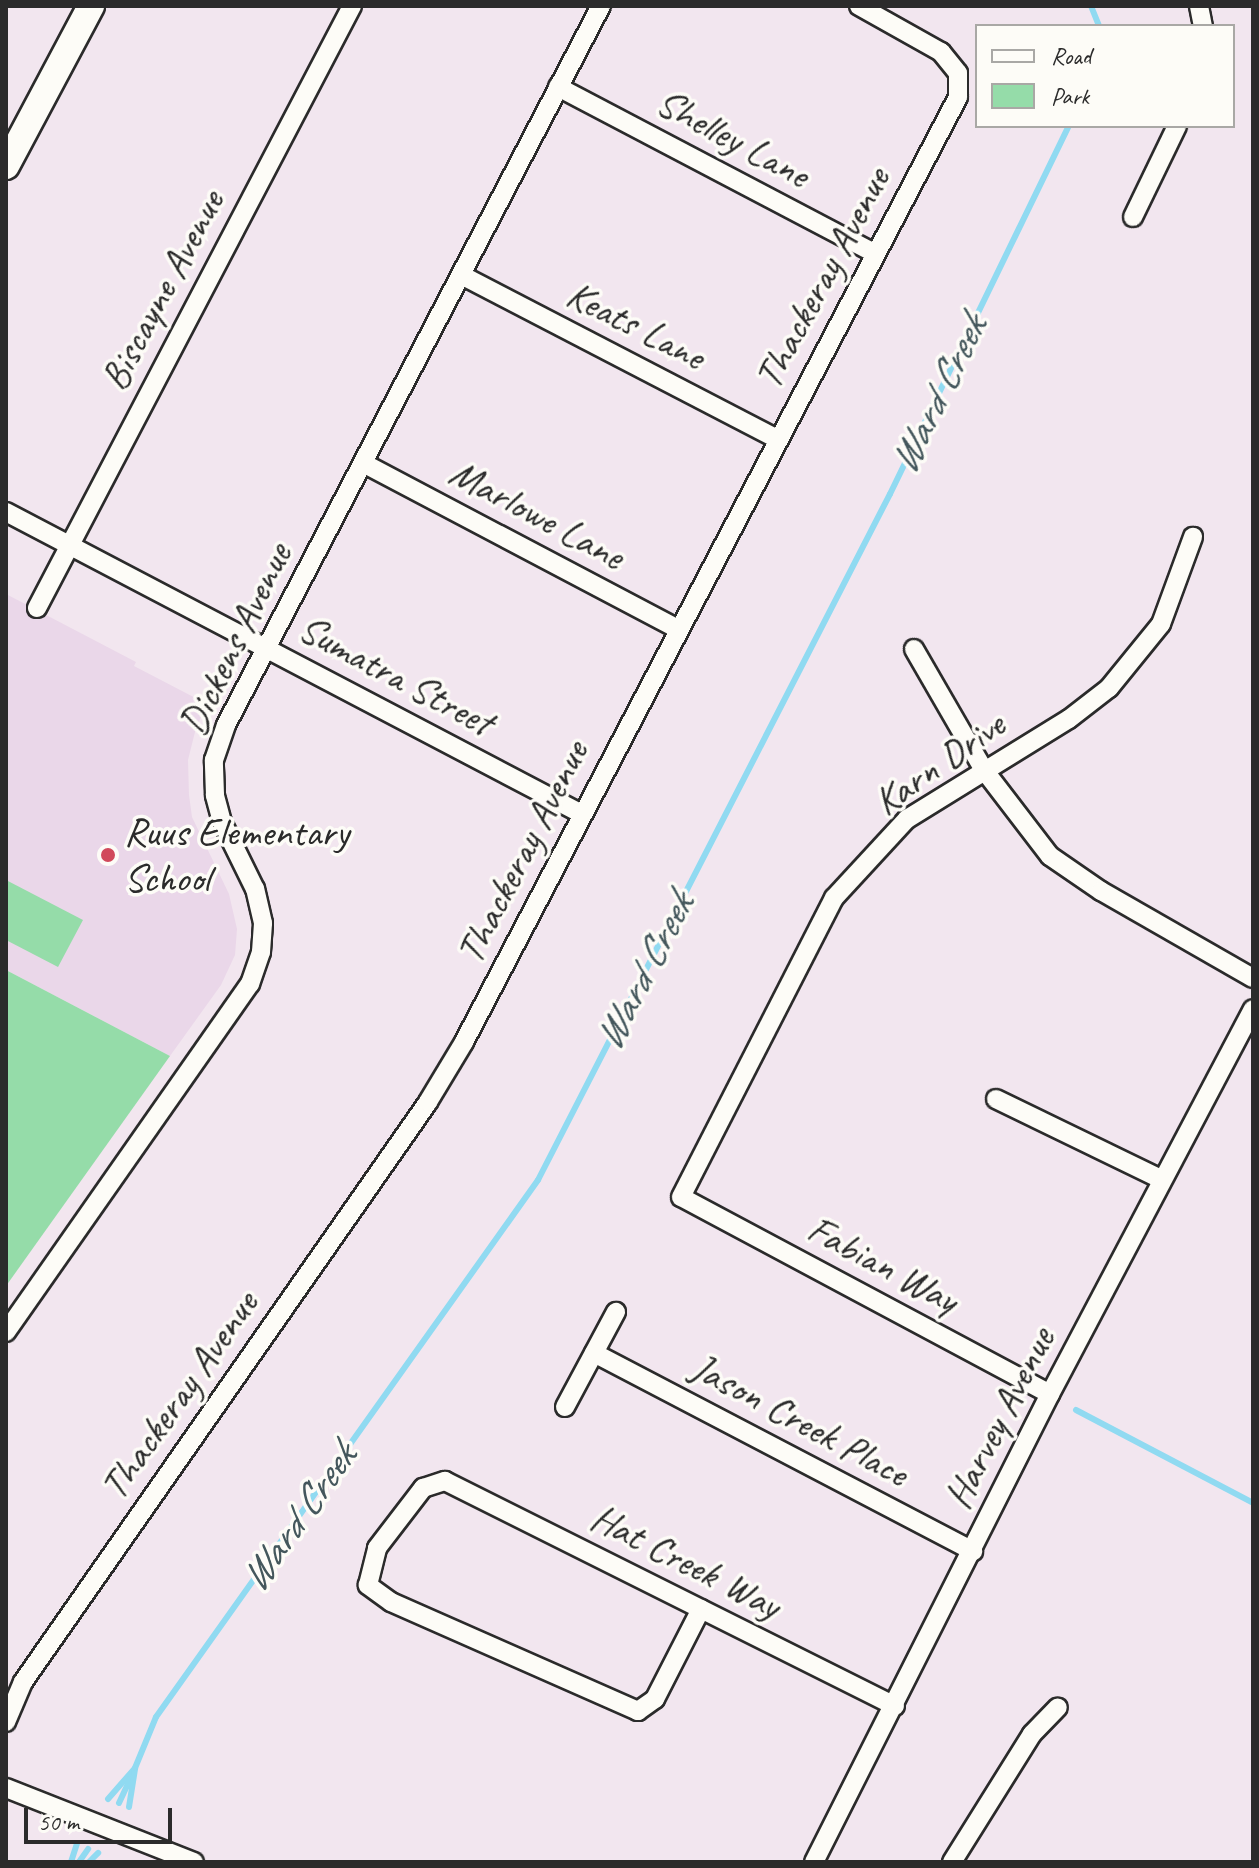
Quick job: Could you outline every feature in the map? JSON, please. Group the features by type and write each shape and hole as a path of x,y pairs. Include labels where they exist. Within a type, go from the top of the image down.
{"street":[{"path":"6,166 91,6"},
{"name":"Biscayne Avenue","path":"37,608 352,6"},
{"name":"Dickens Avenue","path":"6,1332 250,984 261,952 263,923 255,889 222,822 215,795 214,760 226,725 601,6"},
{"name":"Thackeray Avenue","path":"6,1722 23,1682 428,1102 464,1042 958,97 958,73 941,52 860,6"},
{"name":"Shelley Lane","path":"558,87 874,253"},
{"path":"1133,217 1176,128"},
{"name":"Keats Lane","path":"461,275 778,439"},
{"name":"Marlowe Lane","path":"363,463 678,629"},
{"name":"Sumatra Street","path":"6,512 582,814"},
{"name":"Karn Drive","path":"681,1197 834,898 907,819 1069,719 1109,688 1161,624 1193,537"},
{"path":"914,649 984,770 1050,856 1101,891 1253,978"},
{"name":"Harvey Avenue","path":"814,1862 1050,1394 1253,1009"},
{"path":"996,1099 1161,1179"},
{"name":"Fabian Way","path":"681,1197 1050,1394"},
{"path":"565,1407 616,1312"},
{"name":"Jason Creek Place","path":"594,1353 973,1551"},
{"name":"Hat Creek Way","path":"701,1609 655,1699 638,1711 391,1602 368,1585 377,1548 423,1488 445,1481 701,1609 895,1706"},
{"path":"952,1862 1032,1734 1058,1707"},
{"path":"6,1788 194,1862"}],"shaded area":[{"name":"Ruus Elementary School","path":"6,594 136,662 134,666 207,704 196,728 188,760 189,795 192,817 229,894 237,929 235,955 221,985 170,1056 6,970"}],"green space":[{"path":"6,880 83,920 58,967 6,940"},
{"path":"6,970 170,1056 6,1286"}],"waterway":[{"name":"Ward Creek","path":"1091,6 1098,24"},
{"name":"Ward Creek","path":"129,1807 135,1768 156,1717 538,1180 890,494 1068,128"},
{"path":"1076,1410 1253,1503"},
{"name":"Ward Creek","path":"108,1799 135,1768"},
{"name":"Ward Creek","path":"119,1803 132,1775"},
{"name":"Ward Creek","path":"71,1862 77,1844"},
{"name":"Ward Creek","path":"79,1862 88,1849"},
{"name":"Ward Creek","path":"89,1862 98,1853"}],"place":[{"name":"Ruus Elementary School","path":"108,855"}]}
